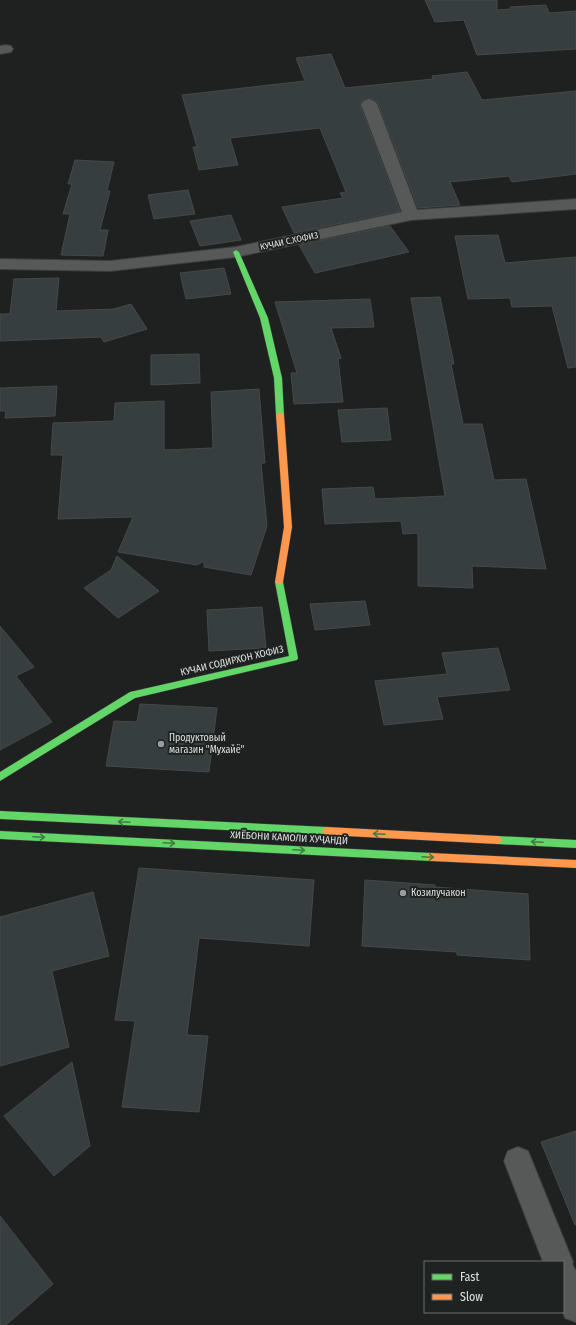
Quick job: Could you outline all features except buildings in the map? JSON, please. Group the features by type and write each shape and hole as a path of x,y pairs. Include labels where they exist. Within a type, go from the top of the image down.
{"main road":[{"name":"КУЧАИ СОДИРХОН ХОФИЗ","path":"0,777 133,695 294,658 278,579 288,527 278,378 264,318 236,252"},
{"name":"ХИЁБОНИ КАМОЛИ ХУҶАНДӢ","path":"0,815 576,844"},
{"name":"ХИЁБОНИ КАМОЛИ ХУҶАНДӢ","path":"0,835 576,864"}],"street":[{"path":"369,104 411,215"},
{"name":"КУЧАИ С.ХОФИЗ","path":"0,264 110,266 236,252 411,215 576,204"},
{"path":"518,1161 558,1261"},
{"path":"564,1277 576,1307"}],"traffic: fast":[{"path":"236,252 264,318 278,378 280,415"},
{"path":"0,777 133,695 294,658 279,582"},
{"path":"0,815 327,831"},
{"path":"0,835 431,857"},
{"path":"497,840 576,844"}],"traffic: slow":[{"path":"279,582 288,527 280,415"},
{"path":"327,831 497,840"},
{"path":"431,857 576,864"}],"place":[{"name":"Продуктовый магазин \"Мухайё\"","path":"161,744"},
{"name":"Козилучакон","path":"403,893"}]}
